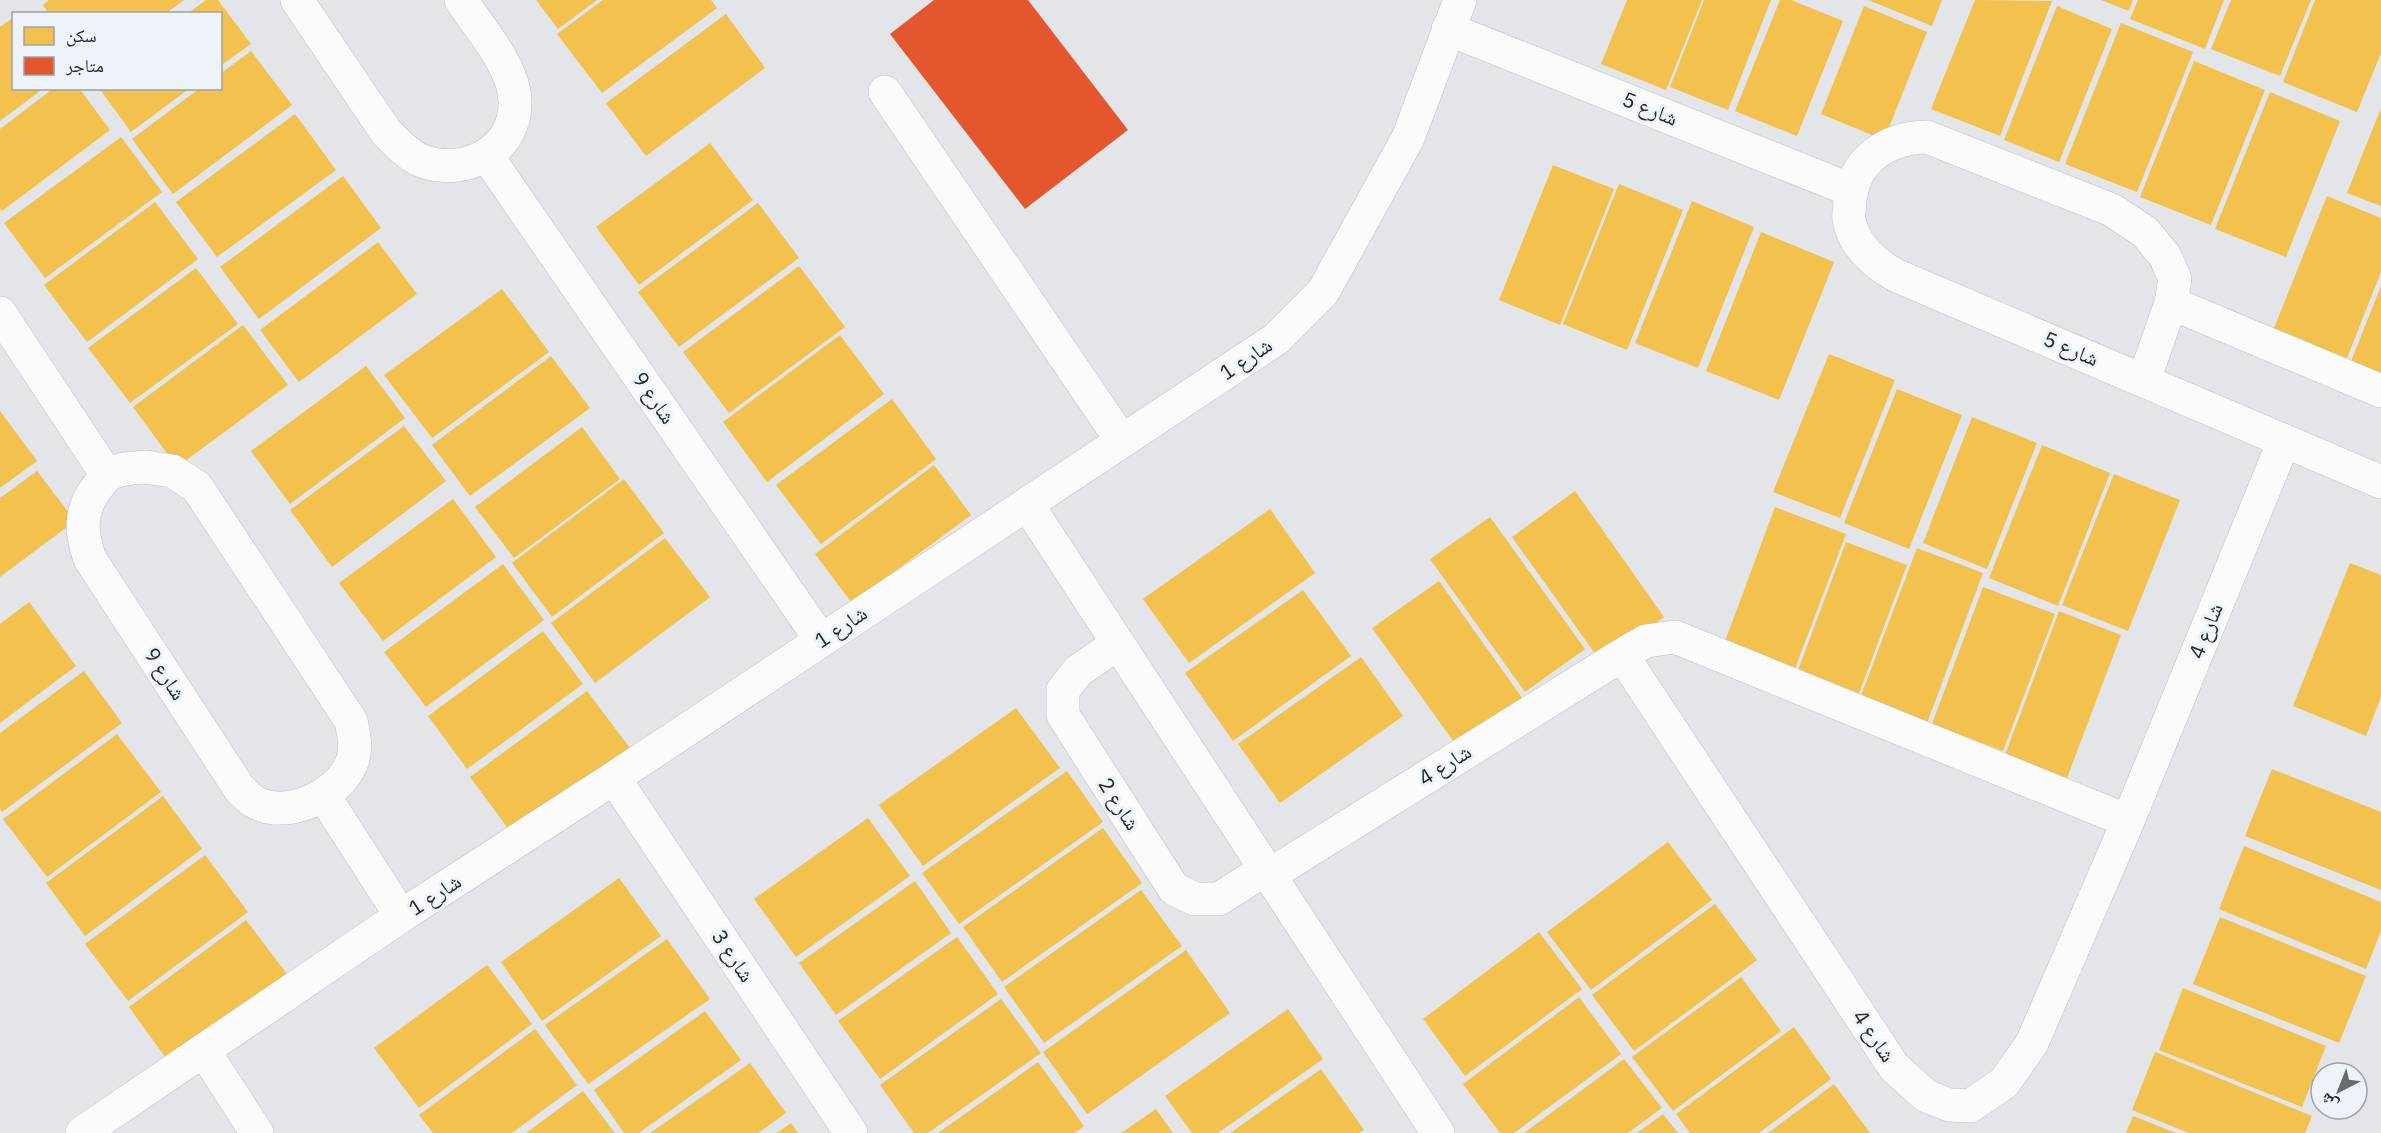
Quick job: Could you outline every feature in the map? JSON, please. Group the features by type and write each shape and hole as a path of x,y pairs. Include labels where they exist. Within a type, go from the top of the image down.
{"street":[{"path":"297,0 386,132 404,149 421,160 446,165 469,164 486,156 500,145 513,126 515,99 509,73 461,0"},
{"name":"شارع 5","path":"1454,14 1851,190"},
{"name":"شارع 1","path":"82,1133 401,916 614,778 1276,339 1323,292 1408,138 1454,14"},
{"path":"885,92 1122,441"},
{"name":"شارع 5","path":"2144,380 2171,303 2175,279 2165,255 2145,232 2112,210 1927,137 1906,138 1884,147 1863,164 1851,190 1848,219 1859,243 1875,263 1894,275 2381,482"},
{"name":"شارع 9","path":"486,156 821,640"},
{"path":"2171,303 2381,391"},
{"path":"0,313 107,475"},
{"name":"شارع 4","path":"1622,655 1894,1067 1926,1096 1949,1106 1970,1106 2004,1083 2032,1043 2128,821 2284,441"},
{"name":"شارع 9","path":"145,467 172,471 197,487 351,721 356,742 352,762 341,780 324,796 301,806 277,807 254,802 239,788 90,559 84,541 82,519 89,498 107,475 128,468 145,467"},
{"path":"1026,504 1438,1133"},
{"name":"شارع 4","path":"1266,873 1646,641 1675,637 2128,821"},
{"name":"شارع 2","path":"1117,644 1078,671 1063,690 1063,715 1174,889 1195,899 1219,899 1266,873"},
{"name":"شارع 3","path":"614,778 851,1133"},
{"path":"324,796 401,916"},
{"path":"204,1051 257,1133"}],"building: سكن":[{"path":"49,0 184,0 168,12 48,12 43,5"},
{"path":"206,0 218,0 251,44 222,65 222,12 190,12"},
{"path":"536,0 597,0 558,29"},
{"path":"603,0 711,0 717,8 602,93 557,34"},
{"path":"1627,0 1702,0 1666,90 1601,64"},
{"path":"1704,0 1771,0 1728,110 1670,87"},
{"path":"1780,0 1791,0 1843,21 1797,136 1735,111"},
{"path":"1868,0 1942,0 1932,26"},
{"path":"1975,0 2052,1 2000,136 1931,109"},
{"path":"2101,0 2133,0 2129,11"},
{"path":"2138,0 2224,0 2205,49 2130,19"},
{"path":"2231,0 2311,0 2280,76 2211,49"},
{"path":"2315,0 2381,0 2381,53 2357,112 2283,82"},
{"path":"1864,6 1927,32 1884,140 1821,114"},
{"path":"2057,6 2112,29 2059,162 2004,140"},
{"path":"726,14 765,68 646,156 606,103"},
{"path":"12,18 12,90 41,90 0,121 0,27"},
{"path":"2121,23 2193,52 2137,192 2065,164"},
{"path":"251,51 292,105 173,194 132,139 197,90 222,90 222,73"},
{"path":"2194,61 2265,90 2211,225 2140,197"},
{"path":"51,90 80,90 110,130 2,211 0,208 0,129"},
{"path":"100,90 187,90 131,132"},
{"path":"2270,92 2340,121 2286,257 2215,229"},
{"path":"2381,108 2381,206 2347,193"},
{"path":"295,114 336,170 217,257 176,202"},
{"path":"121,137 162,192 45,278 4,223"},
{"path":"710,143 753,200 639,285 596,227"},
{"path":"1553,165 1614,189 1560,325 1499,300"},
{"path":"343,176 381,228 259,319 220,267"},
{"path":"1619,184 1683,210 1627,350 1563,324"},
{"path":"2327,196 2381,218 2381,272 2345,363 2272,333"},
{"path":"1692,201 1754,227 1698,368 1635,343"},
{"path":"155,202 198,259 87,342 44,285"},
{"path":"758,203 799,258 679,347 638,292"},
{"path":"1761,232 1834,262 1779,400 1706,371"},
{"path":"378,242 417,294 299,382 260,330"},
{"path":"799,266 845,327 729,413 683,352"},
{"path":"196,268 238,324 130,403 88,348"},
{"path":"2381,286 2381,376 2350,364"},
{"path":"502,289 549,352 432,438 384,375"},
{"path":"243,325 288,385 177,467 133,407"},
{"path":"840,335 884,394 767,482 723,422"},
{"path":"1829,354 1895,380 1840,518 1773,492"},
{"path":"551,356 590,408 470,496 432,445"},
{"path":"366,366 405,418 290,504 251,451"},
{"path":"1897,389 1962,415 1909,549 1844,523"},
{"path":"892,399 936,459 821,544 776,485"},
{"path":"0,411 37,461 0,488"},
{"path":"1972,417 2037,443 1987,569 1923,543"},
{"path":"404,426 446,481 332,567 290,510"},
{"path":"582,427 620,479 514,558 475,507"},
{"path":"2042,445 2110,473 2058,606 1989,578"},
{"path":"934,465 971,515 852,603 815,554"},
{"path":"37,471 75,521 0,577 0,498"},
{"path":"2114,474 2180,500 2128,631 2062,605"},
{"path":"624,479 664,533 552,617 512,563"},
{"path":"1575,491 1664,617 1601,662 1512,537"},
{"path":"453,499 496,557 383,641 339,583"},
{"path":"1775,507 1846,534 1794,671 1724,644"},
{"path":"1270,509 1315,573 1189,663 1143,599"},
{"path":"1490,517 1585,649 1525,692 1430,559"},
{"path":"665,538 710,597 595,683 551,623"},
{"path":"1846,542 1907,565 1858,696 1797,673"},
{"path":"1917,548 1983,573 1926,726 1859,701"},
{"path":"2350,563 2381,575 2381,697 2366,736 2293,706"},
{"path":"503,564 544,620 426,707 384,652"},
{"path":"1439,581 1525,702 1459,749 1372,628"},
{"path":"1983,587 2055,614 2003,751 1932,724"},
{"path":"1303,590 1351,656 1233,741 1185,673"},
{"path":"29,602 76,666 0,723 0,624"},
{"path":"2059,611 2121,635 2067,778 2005,755"},
{"path":"543,631 583,684 467,769 428,716"},
{"path":"1361,657 1403,716 1280,803 1238,744"},
{"path":"84,671 122,723 2,812 0,809 0,733"},
{"path":"587,691 633,752 516,839 470,777"},
{"path":"1016,708 1060,768 923,866 879,805"},
{"path":"117,734 161,792 47,877 3,819"},
{"path":"2272,769 2381,812 2381,890 2245,836"},
{"path":"1067,771 1103,822 959,924 922,873"},
{"path":"163,796 202,849 85,936 46,883"},
{"path":"868,818 910,876 796,957 754,899"},
{"path":"1103,828 1142,883 1002,982 963,927"},
{"path":"1668,842 1712,900 1591,990 1547,932"},
{"path":"2244,846 2381,902 2381,931 2366,969 2219,909"},
{"path":"205,855 248,912 128,1001 85,944"},
{"path":"619,878 661,936 542,1021 501,962"},
{"path":"915,881 951,933 836,1015 799,963"},
{"path":"1141,890 1182,946 1044,1043 1004,987"},
{"path":"1715,904 1757,960 1634,1051 1592,995"},
{"path":"2220,917 2366,976 2339,1043 2193,984"},
{"path":"246,920 289,977 171,1065 129,1007"},
{"path":"1539,932 1582,989 1465,1076 1423,1019"},
{"path":"957,937 998,994 880,1079 838,1021"},
{"path":"667,939 710,999 588,1084 545,1025"},
{"path":"1186,950 1230,1013 1087,1114 1043,1052"},
{"path":"487,965 532,1024 419,1108 374,1048"},
{"path":"1741,977 1781,1031 1673,1111 1632,1057"},
{"path":"2183,988 2326,1046 2320,1061 2309,1061 2309,1089 2302,1107 2159,1050"},
{"path":"1579,997 1621,1054 1514,1133 1500,1133 1463,1084"},
{"path":"1001,999 1041,1053 928,1133 914,1133 880,1085"},
{"path":"1288,1009 1323,1059 1218,1133 1192,1133 1165,1096"},
{"path":"705,1011 741,1060 639,1133 624,1133 594,1090"},
{"path":"1794,1027 1831,1079 1759,1133 1690,1133 1676,1114"},
{"path":"535,1029 577,1085 512,1133 433,1133 419,1115"},
{"path":"2155,1052 2309,1115 2310,1121 2305,1133 2189,1133 2132,1110"},
{"path":"1624,1059 1662,1108 1628,1133 1524,1133"},
{"path":"1038,1062 1084,1126 1075,1133 938,1133"},
{"path":"750,1063 786,1113 758,1133 650,1133"},
{"path":"1321,1069 1364,1130 1359,1133 1230,1133"},
{"path":"1834,1084 1870,1133 1768,1133"},
{"path":"583,1091 615,1133 526,1133"},
{"path":"1156,1109 1173,1133 1121,1133"},
{"path":"1663,1114 1678,1133 1637,1133"},
{"path":"2133,1116 2176,1133 2126,1133"},
{"path":"791,1123 798,1133 777,1133"}],"building: متاجر":[{"path":"934,0 1028,0 1128,130 1025,209 890,34"}]}
